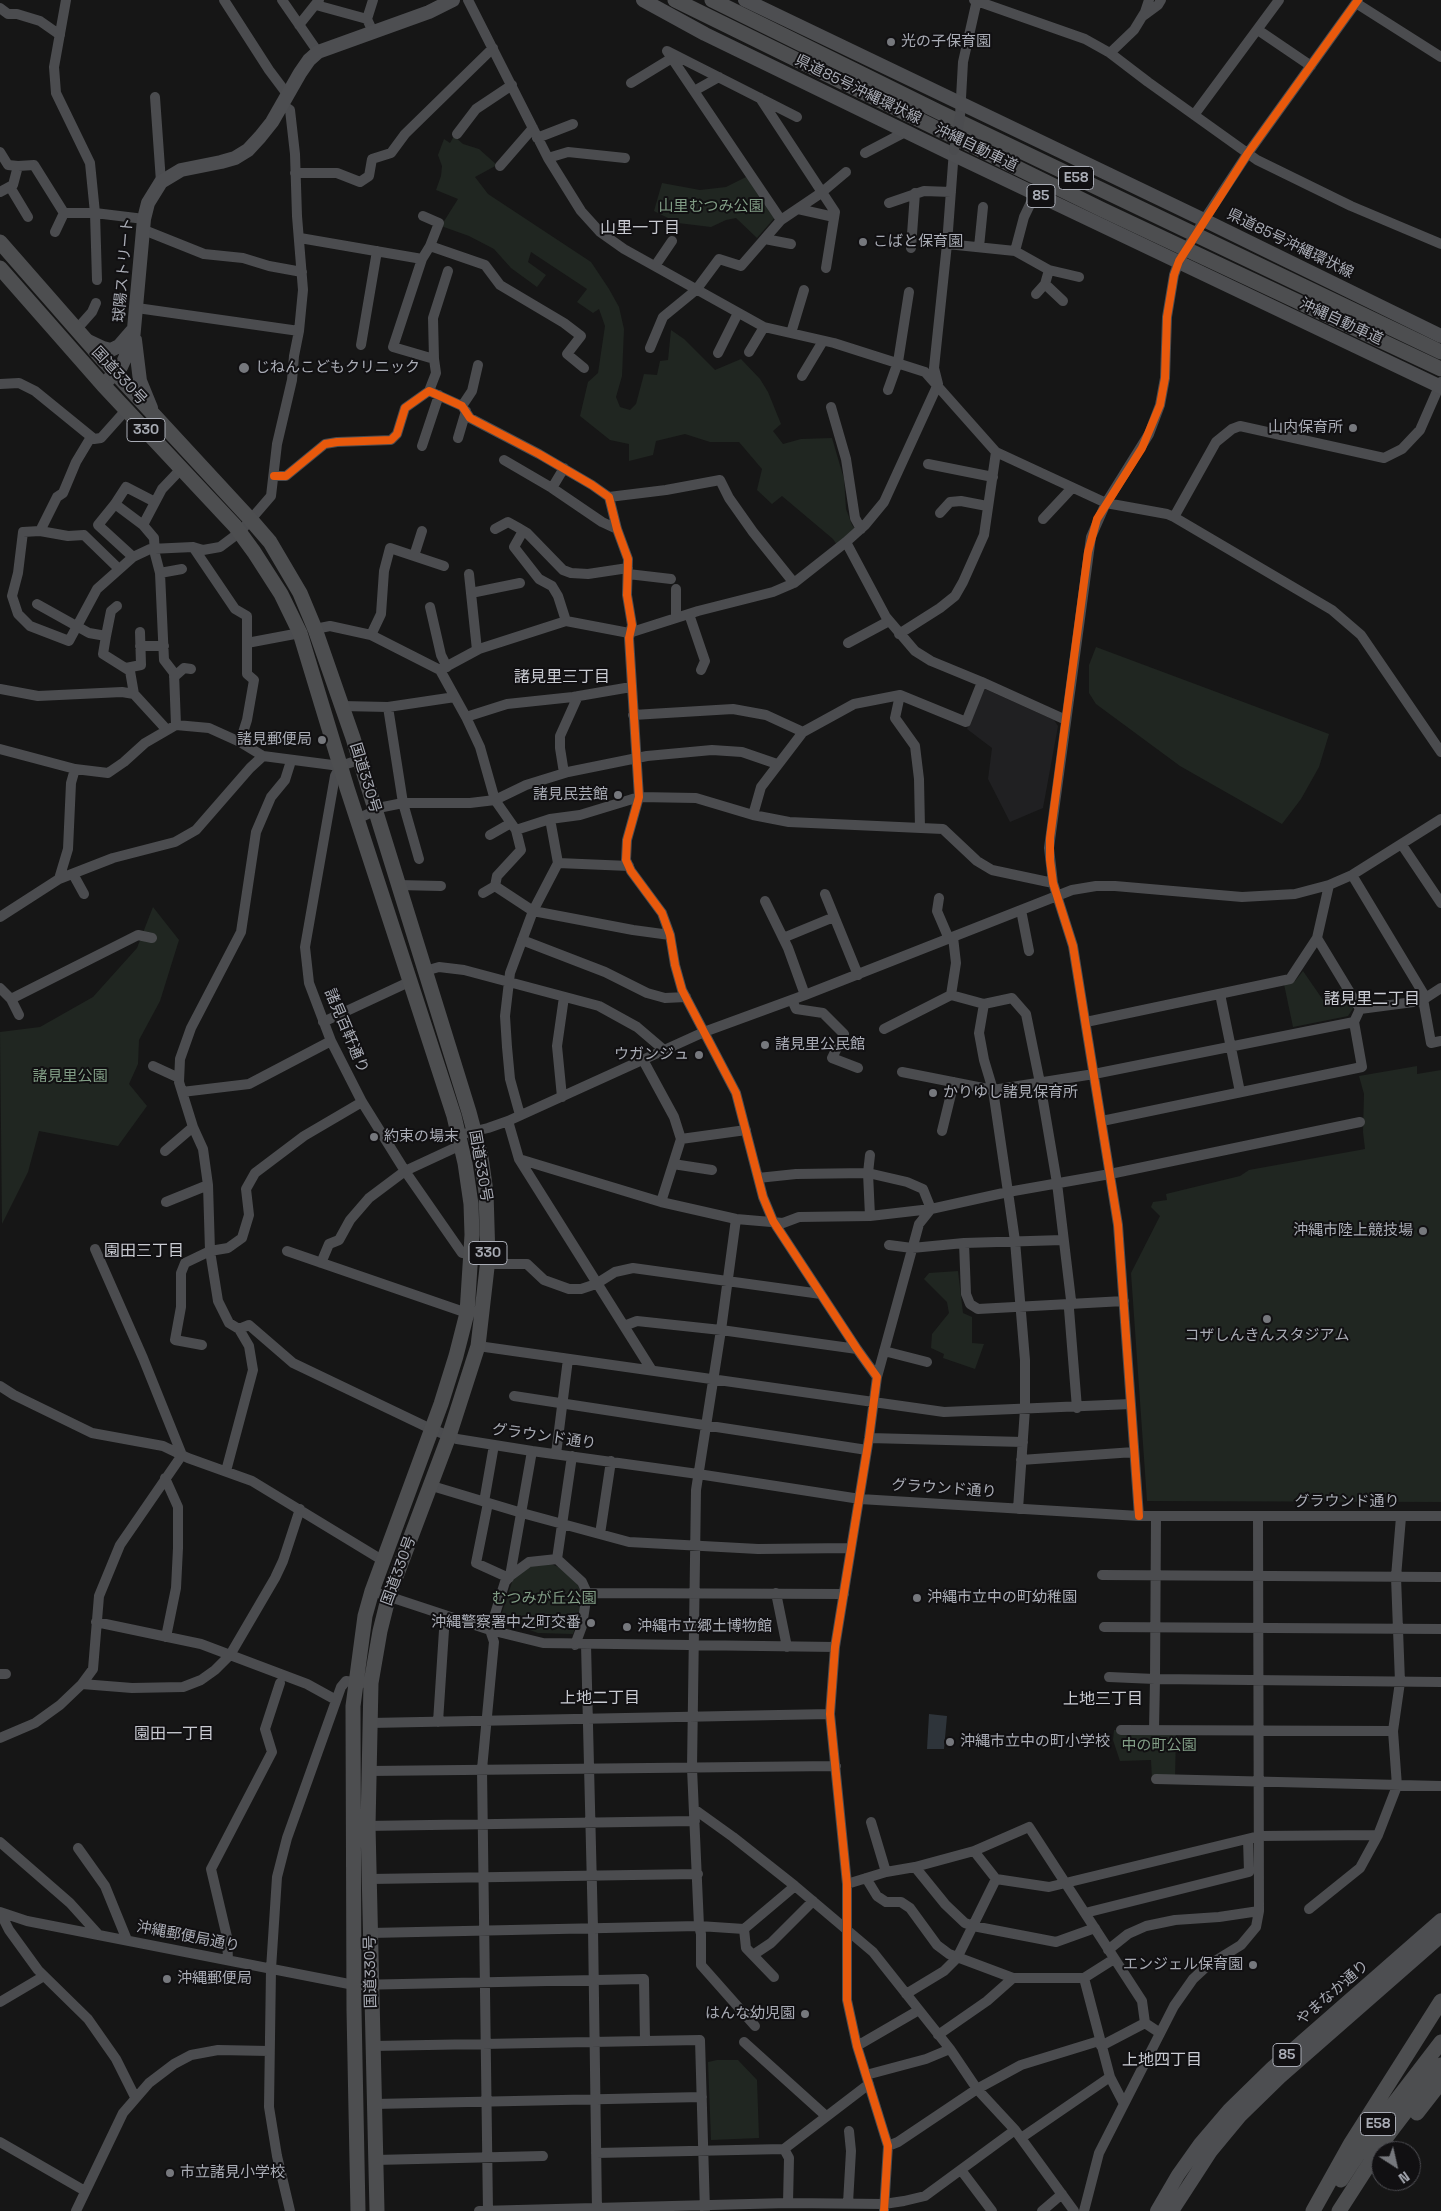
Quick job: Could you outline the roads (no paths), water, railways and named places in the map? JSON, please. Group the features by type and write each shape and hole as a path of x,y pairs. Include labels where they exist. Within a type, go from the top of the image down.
{"highway":[{"name":"沖縄自動車道","path":"675,0 1103,210 1441,369"},
{"name":"沖縄自動車道","path":"712,0 965,125 1441,352"},
{"name":"国道330号","path":"0,242 80,334 251,520 270,542 288,570 315,629 342,706 481,1157 486,1192 488,1261 478,1346 432,1486 389,1595 380,1631 363,1683 353,1706 354,1985 358,2211"},
{"name":"国道330号","path":"0,268 103,385 240,532 277,588 300,633 340,766 411,981 460,1140 471,1204 472,1235 469,1256 467,1313 456,1356 382,1560 365,1616 363,1683 370,1723 368,1826 370,1986 377,2211"},
{"path":"1313,2211 1351,2143 1441,2001"},
{"name":"E58","path":"1322,2211 1375,2128 1441,2042"},
{"name":"E58","path":"1338,2211 1388,2135 1441,2066"},
{"path":"1396,2141 1441,2082"},
{"path":"1342,2211 1371,2173"}],"main road":[{"name":"球陽ストリート","path":"103,385 116,373 129,352 136,324 144,224 148,202 161,182 181,170 222,162 235,158 248,150 266,130 309,60 318,52 370,25 430,12 453,0"},
{"name":"県道85号沖縄環状線","path":"643,0 744,53 954,153 1035,194 1440,385"},
{"name":"県道85号沖縄環状線","path":"745,0 765,5 960,110 1204,220 1441,336"},
{"path":"80,334 103,348 112,350 128,338 136,324"},
{"path":"136,324 135,349 140,381 153,414"},
{"name":"やまなか通り","path":"1157,2211 1184,2167 1228,2110 1272,2068 1441,1920"},
{"name":"やまなか通り","path":"1172,2211 1211,2151 1240,2116 1280,2077 1441,1936"},
{"path":"1178,2211 1192,2178"}],"street":[{"path":"66,0 54,67 56,93 90,163 95,213 97,280"},
{"path":"119,569 84,535 68,536 40,531 23,532 18,572 12,596 18,614 30,626 69,641 97,589 134,557 150,548 193,547 203,550 220,547 240,532 271,496 277,444 292,380 303,290 290,110 269,70 224,0"},
{"path":"282,0 318,52"},
{"path":"299,25 318,2 370,25 373,0"},
{"path":"443,668 477,650 566,621 629,633 689,614 774,592 794,583 846,542 861,529 884,502 938,384 934,368 954,153 960,110 963,62 976,0 1085,39 1110,53 1257,160 1350,206 1441,244"},
{"path":"1110,53 1134,30 1149,0"},
{"path":"1142,17 1158,5 1161,0"},
{"path":"1194,115 1279,0"},
{"path":"471,1 548,158 581,211 600,232 624,249 764,327 823,341 898,362 925,372 938,384 972,427 996,452 1106,503 1174,517 1332,610 1361,634 1441,752"},
{"path":"1139,1516 1118,1225 1073,946 1053,883 1050,838 1091,537 1106,503 1142,448 1160,406 1165,378 1167,317 1174,275 1179,262 1248,153 1310,66 1357,2 1441,57"},
{"path":"0,8 8,14 17,14 40,21 60,35"},
{"path":"1258,30 1310,66"},
{"path":"295,173 337,173 360,182 369,176 372,160 391,153 405,134 493,48"},
{"path":"781,220 667,51 797,117"},
{"path":"631,83 672,58"},
{"path":"694,91 719,77"},
{"path":"457,134 476,109 512,85"},
{"path":"155,97 161,182"},
{"path":"760,98 835,212 826,268"},
{"path":"500,166 535,133 573,124"},
{"path":"865,153 907,131"},
{"path":"0,152 8,165 34,165 64,213"},
{"path":"548,158 568,152 625,158"},
{"path":"0,192 14,185 18,166"},
{"path":"650,348 663,317 696,290 719,259 741,266 781,220 821,193 846,172"},
{"path":"10,187 28,217"},
{"path":"889,203 924,191 951,192"},
{"path":"911,248 915,193"},
{"path":"1014,251 1024,217 1035,194"},
{"path":"979,247 983,207"},
{"path":"798,209 834,217"},
{"path":"64,213 95,213 144,224 204,254 243,258 269,266 302,272"},
{"path":"55,232 64,213"},
{"path":"424,216 439,223 430,246 422,259 393,347 434,359"},
{"path":"300,238 422,259"},
{"path":"765,239 791,244"},
{"path":"655,266 672,241"},
{"path":"947,244 1014,251 1049,270 1079,278"},
{"path":"430,246 485,265 500,285 564,323 581,336 567,354 584,368"},
{"path":"361,345 377,251"},
{"path":"1036,294 1045,284 1049,270"},
{"path":"274,476 286,476 325,444 392,440 397,434 405,408 429,391 436,373 433,318 448,271"},
{"path":"1045,284 1063,301"},
{"path":"791,333 804,290"},
{"path":"888,390 898,362 909,292"},
{"path":"80,334 96,303"},
{"path":"137,308 299,331"},
{"path":"718,354 738,313"},
{"path":"749,352 764,327"},
{"path":"802,376 823,341"},
{"path":"458,438 464,408 472,391 478,365"},
{"path":"0,384 19,383 35,391 94,439 101,438 126,410"},
{"path":"1174,517 1216,442 1232,429 1240,426 1384,458 1402,450 1420,430 1440,385"},
{"path":"429,391 464,408 470,418 564,468 609,497 666,490 720,480 729,498 753,532 794,583"},
{"path":"422,446 439,395"},
{"path":"831,407 846,459 855,518 861,529"},
{"path":"40,531 56,497 63,493 76,462 91,437"},
{"path":"899,634 940,608 954,596 963,582 984,535 996,452"},
{"path":"504,460 552,488 602,522 617,529"},
{"path":"928,464 993,477"},
{"path":"552,488 564,468"},
{"path":"143,525 162,489 182,469"},
{"path":"134,557 98,525 126,487 155,502"},
{"path":"1043,519 1072,488"},
{"path":"609,497 617,529 624,545 628,571 627,595 632,625 629,633 631,687 639,797 627,840 626,860 662,913 670,934 675,966 686,997 736,1092 758,1178 773,1221 877,1377"},
{"path":"940,513 950,502 961,501 987,506"},
{"path":"115,504 143,525 154,538 155,554 160,573 164,660 174,673 172,728"},
{"path":"495,529 508,522 523,530 563,570 588,574 628,571 674,584 676,618"},
{"path":"523,530 514,546 539,579 552,586 558,596 566,621"},
{"path":"414,556 422,531"},
{"path":"846,542 889,621 915,651 932,661 1066,720"},
{"path":"193,547 235,609 246,616 247,674 254,680 247,720 240,742"},
{"path":"371,635 381,614 384,571 390,548 444,566"},
{"path":"160,573 182,569"},
{"path":"469,574 477,650"},
{"path":"471,592 520,583"},
{"path":"37,604 89,633 106,636"},
{"path":"117,606 111,610 103,654 130,671 134,694"},
{"path":"430,607 443,668 480,748 495,800 513,826 521,850 497,876 495,886 483,893"},
{"path":"689,614 705,661 701,670"},
{"path":"848,643 889,621"},
{"path":"315,629 330,626 371,635 443,668"},
{"path":"126,668 141,664 140,632"},
{"path":"247,643 300,633"},
{"path":"140,646 164,646"},
{"path":"174,677 184,668 191,669"},
{"path":"753,815 761,787 803,732 854,704 900,694 966,722 982,682"},
{"path":"466,717 507,704 578,696 631,687"},
{"path":"0,692 38,696 122,692 134,694 172,728"},
{"path":"900,694 895,718 915,746 919,779 920,828"},
{"path":"564,773 560,736 578,696"},
{"path":"342,706 388,707 455,697"},
{"path":"388,707 402,803 419,859"},
{"path":"633,715 733,709 766,715 803,732"},
{"path":"0,749 75,769 108,773 124,762 145,743 172,728 209,728 240,742 263,756 340,766 358,760"},
{"path":"357,819 374,810 402,803 470,804 495,800 526,785 564,773 635,758 678,752 712,750 742,752 777,764"},
{"path":"0,917 59,879 113,858 175,842 196,830 250,768 263,756"},
{"path":"226,1471 253,1370 249,1346 238,1329 229,1323 218,1301 210,1251 208,1185 203,1149 182,1092 179,1078 180,1059 191,1028 240,932 256,832 271,797 285,780 291,761"},
{"name":"諸見百軒通り","path":"340,766 335,776 305,947 310,983 330,1041 362,1102 405,1171 462,1253 469,1256"},
{"path":"59,879 68,849 71,783 75,769"},
{"path":"490,835 513,826 580,815 639,797 696,798 753,815 789,822 943,829 977,861 992,870 1053,883"},
{"path":"520,1115 510,1078 505,1016 510,973 533,911 558,862 550,819"},
{"path":"321,1263 329,1244 339,1240 350,1220 369,1198 405,1171 474,1132 508,1121 704,1032 805,995 1056,895 1084,887 1115,886 1235,897 1295,894 1329,886 1352,875 1441,819"},
{"path":"1402,845 1438,890 1441,903"},
{"path":"558,862 629,866"},
{"path":"72,874 84,894"},
{"path":"1352,875 1425,998 1431,1043 1441,1041"},
{"path":"398,885 441,886"},
{"path":"495,886 533,911 633,930 670,934"},
{"path":"1086,1022 1290,979 1317,938 1329,886"},
{"path":"825,894 858,974"},
{"path":"939,898 937,911 951,938 956,963 951,995"},
{"path":"766,900 805,995"},
{"path":"1021,910 1028,951"},
{"path":"783,938 834,917"},
{"path":"11,999 138,935 152,938"},
{"path":"1317,938 1360,1009"},
{"path":"522,940 605,972 647,993 665,998 686,997"},
{"path":"425,971 439,967 447,968 510,981 599,1006 637,1027 664,1050"},
{"path":"323,1022 411,981"},
{"path":"0,988 11,999 19,1015"},
{"path":"1360,1009 1425,998 1441,988"},
{"path":"1220,994 1240,1092"},
{"path":"884,1029 951,995 984,1004 1012,998 1022,1007 1026,1014 1057,1183 1070,1304 1077,1408"},
{"path":"562,1097 557,1046 564,997"},
{"path":"792,1000 796,1009 823,1013 844,1034 832,1058 858,1068"},
{"path":"984,1004 979,1033 984,1060 993,1090 1008,1192 1015,1241 1026,1360 1025,1409 1018,1509"},
{"path":"1102,1121 1362,1067 1354,1022 1360,1009"},
{"path":"902,1072 993,1090 1094,1074 1354,1022"},
{"path":"182,1092 249,1084 330,1041"},
{"path":"643,1060 674,1117 681,1140 661,1202"},
{"path":"153,1066 179,1078"},
{"path":"942,1131 954,1082"},
{"path":"202,1345 176,1340 181,1307 181,1273 185,1263 210,1251 228,1248 242,1238 249,1215 246,1189 256,1173 304,1136 362,1102"},
{"path":"508,1121 519,1159 651,1369"},
{"path":"519,1159 661,1202 736,1219 783,1223 799,1218 870,1216 931,1209 1360,1122"},
{"path":"164,1151 193,1126"},
{"path":"681,1140 746,1130"},
{"path":"870,1155 868,1173 870,1216"},
{"path":"673,1164 712,1170"},
{"path":"758,1178 796,1174 868,1173 907,1182 923,1189 931,1209"},
{"path":"166,1202 208,1185"},
{"path":"884,2207 888,2146 857,2046 847,2000 847,1884 830,1714 835,1647 860,1499 877,1377 918,1224 931,1209"},
{"path":"736,1219 696,1490 692,1768 701,1965 755,2026"},
{"path":"889,1245 912,1248 964,1243 1063,1240"},
{"path":"964,1243 966,1294 970,1304 978,1309 1124,1301"},
{"path":"95,1249 143,1358 182,1455"},
{"path":"287,1251 467,1313"},
{"path":"469,1256 488,1261 526,1264 544,1280 569,1289 581,1289 596,1284 615,1272 633,1268 821,1294"},
{"path":"624,1326 637,1321 721,1330 857,1349"},
{"name":"グラウンド通り","path":"238,1329 249,1324 293,1364 431,1429 449,1436 532,1451 611,1461 860,1499 1139,1516 1441,1516"},
{"path":"478,1346 944,1412 1077,1408 1131,1404"},
{"path":"884,1351 927,1362"},
{"path":"556,1454 568,1359"},
{"path":"0,1386 14,1395 92,1433 163,1446 252,1481 382,1560"},
{"path":"514,1396 867,1450"},
{"path":"869,1438 1022,1442"},
{"path":"494,1445 476,1563 509,1577"},
{"path":"509,1577 532,1451"},
{"path":"1021,1460 1134,1452"},
{"path":"0,1738 35,1723 60,1705 82,1684 93,1669 99,1596 120,1545 182,1455"},
{"path":"557,1559 572,1456"},
{"path":"600,1534 611,1461"},
{"path":"165,1478 178,1506 176,1588 166,1637"},
{"path":"432,1486 629,1542 758,1549 851,1548"},
{"path":"82,1684 132,1688 183,1687 201,1680 215,1670 230,1655 283,1562 300,1509"},
{"path":"1154,1730 1156,1516"},
{"path":"1310,1909 1360,1868 1378,1835 1398,1786 1393,1731 1400,1682 1396,1577 1400,1516"},
{"path":"1084,2211 1099,2153 1174,2006 1193,1980 1207,1966 1242,1945 1256,1928 1259,1911 1258,1517"},
{"path":"488,2211 482,1769 494,1642 490,1630 505,1582 509,1577 518,1568 529,1562 557,1559 582,1582 587,1593 580,1644 588,1718 597,2209"},
{"path":"1102,1575 1156,1577 1441,1577"},
{"path":"372,1591 389,1595 490,1630 543,1643 693,1647 835,1647"},
{"path":"587,1593 844,1594"},
{"path":"776,1593 787,1647"},
{"path":"438,1722 445,1614"},
{"path":"96,1622 201,1644 307,1684 336,1700"},
{"path":"1104,1627 1441,1629"},
{"path":"1110,1676 1155,1679 1441,1682"},
{"path":"290,2211 277,2156 269,2107 271,1969 277,1877 288,1838 341,1687 346,1681 363,1683"},
{"path":"228,1960 227,1937 211,1868 272,1752 265,1729 280,1683"},
{"path":"370,1723 830,1714"},
{"path":"1121,1730 1393,1731"},
{"path":"369,1771 836,1766"},
{"path":"1156,1779 1441,1786"},
{"path":"694,1809 734,1837 873,1952 950,2049 977,2089 1018,2134 1074,2211"},
{"path":"353,1826 695,1821"},
{"path":"871,1822 886,1872"},
{"path":"847,1884 886,1872 915,1867 974,1851 1029,1827 1142,2001 1146,2023 1160,2033"},
{"path":"974,1851 996,1878 1049,1887 1259,1836 1378,1835"},
{"path":"1085,1913 1249,1872 1248,1839"},
{"path":"0,1842 70,1903 98,1934"},
{"path":"78,1848 104,1886 127,1940"},
{"path":"915,1867 945,1904 965,1923 973,1926 1056,1942 1095,1928"},
{"path":"370,1880 698,1874"},
{"path":"866,1878 877,1896 881,1899 886,1902 901,1902 910,1908 937,1945 949,1954 1013,1978 1084,1978 1114,1959"},
{"path":"906,1994 944,1971 957,1958 996,1878"},
{"path":"370,1933 699,1926 744,1929 795,1886"},
{"path":"753,1955 771,1943 813,1901"},
{"path":"1108,1950 1128,1934 1146,1926 1175,1920 1219,1917 1259,1911"},
{"path":"0,1912 9,1930 44,1976 88,2019 116,2059 135,2097"},
{"name":"沖縄郵便局通り","path":"0,1912 27,1921 354,1985 644,1979 645,2041"},
{"path":"744,1929 746,1948 774,1977"},
{"path":"0,2002 44,1976"},
{"path":"938,2035 987,2001 1013,1978"},
{"path":"1084,1978 1110,2078 1124,2104"},
{"path":"857,2046 919,2010"},
{"path":"888,2146 898,2142 977,2089 1021,2065 1100,2043 1146,2023"},
{"path":"373,2046 700,2040 705,2208"},
{"path":"744,2042 826,2116"},
{"path":"596,2153 784,2149 868,2080 950,2049"},
{"path":"76,2211 123,2113 135,2097 174,2064 191,2055 218,2050 269,2051"},
{"path":"479,2211 705,2208 788,2203 809,2207 848,2203 884,2207 925,2196 961,2170 1110,2078"},
{"path":"374,2104 702,2097"},
{"path":"848,2203 852,2151 849,2131"},
{"path":"0,2142 85,2191"},
{"path":"784,2149 789,2158 788,2203"},
{"path":"375,2160 543,2156"},
{"path":"961,2170 992,2211"},
{"path":"1042,2211 1062,2194"}],"place":[{"name":"光の子保育園","path":"891,42"},
{"name":"こばと保育園","path":"863,242"},
{"name":"じねんこどもクリニック","path":"244,368"},
{"name":"山内保育所","path":"1353,428"},
{"name":"諸見郵便局","path":"322,740"},
{"name":"諸見民芸館","path":"618,795"},
{"name":"諸見里公民館","path":"765,1045"},
{"name":"ウガンジュ","path":"699,1055"},
{"name":"かりゆし諸見保育所","path":"933,1093"},
{"name":"約束の場末","path":"374,1137"},
{"name":"沖縄市陸上競技場","path":"1423,1231"},
{"name":"コザしんきんスタジアム","path":"1267,1319"},
{"name":"沖縄市立中の町幼稚園","path":"917,1598"},
{"name":"沖縄警察署中之町交番","path":"591,1623"},
{"name":"沖縄市立郷土博物館","path":"627,1627"},
{"name":"沖縄市立中の町小学校","path":"950,1742"},
{"name":"エンジェル保育園","path":"1253,1965"},
{"name":"沖縄郵便局","path":"167,1979"},
{"name":"はんな幼児園","path":"805,2014"},
{"name":"市立諸見小学校","path":"170,2173"}],"district":[{"name":"山里一丁目","path":"640,229"},
{"name":"諸見里三丁目","path":"562,678"},
{"name":"諸見里二丁目","path":"1372,1000"},
{"name":"園田三丁目","path":"144,1252"},
{"name":"上地二丁目","path":"600,1699"},
{"name":"上地三丁目","path":"1103,1700"},
{"name":"園田一丁目","path":"174,1735"},
{"name":"上地四丁目","path":"1162,2061"}],"park label":[{"name":"山里むつみ公園","path":"711,207"},
{"name":"諸見里公園","path":"70,1077"},
{"name":"むつみが丘公園","path":"544,1599"},
{"name":"中の町公園","path":"1159,1746"}]}
